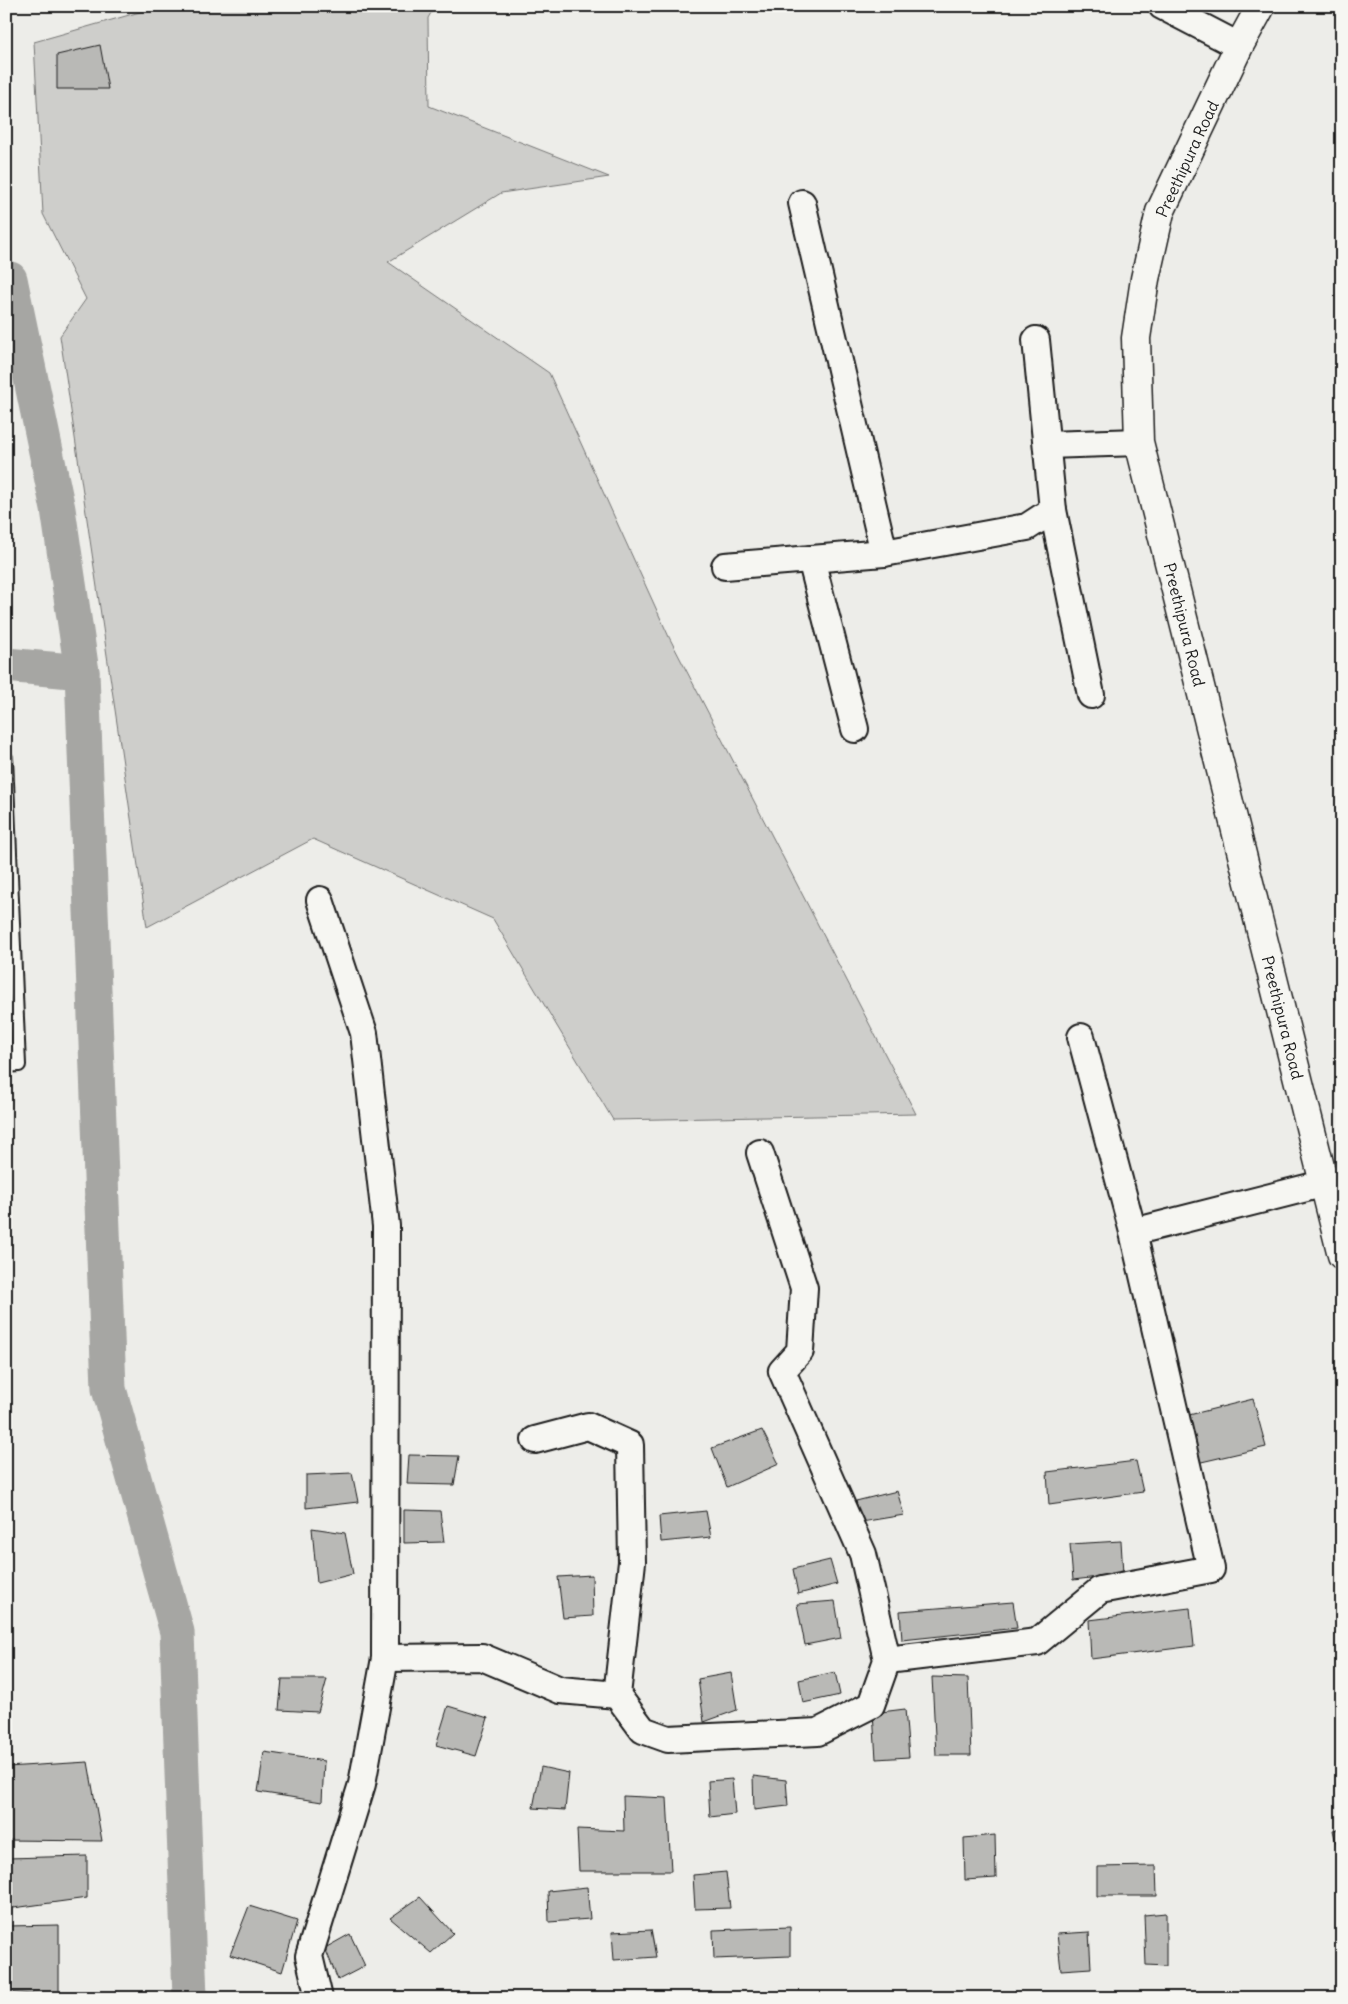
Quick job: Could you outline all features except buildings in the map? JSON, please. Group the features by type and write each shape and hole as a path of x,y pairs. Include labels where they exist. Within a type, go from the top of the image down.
{"street":[{"path":"1162,6 1239,46"},
{"name":"Preethipura Road","path":"1261,6 1239,46 1160,212 1145,279 1136,338 1139,442 1333,1182 1342,1255"},
{"path":"802,203 884,553"},
{"path":"1036,340 1053,510 1090,695"},
{"path":"1047,446 1139,442"},
{"path":"725,566 884,553 1027,527 1053,510"},
{"path":"811,559 855,729"},
{"path":"319,1998 309,1956 362,1784 385,1658 386,1226 364,1033 320,900"},
{"path":"887,1660 1037,1642 1100,1590 1211,1569 1133,1232 1081,1037"},
{"path":"535,1440 588,1426 630,1445 632,1562 617,1694 642,1730 668,1739 818,1732 871,1705 887,1660 863,1554 782,1371 800,1351 804,1288 760,1153"},
{"path":"1133,1232 1333,1182"},
{"path":"385,1658 482,1657 560,1690 617,1694"}],"lane":[{"path":"6,758 19,1065 6,1066"}],"shaded area":[{"path":"161,6 435,6 428,18 429,106 609,177 501,193 388,262 549,373 669,637 916,1114 613,1120 493,919 313,839 147,927 60,336 86,299 43,214 34,42"}],"waterway":[{"path":"10,279 58,509 82,672 109,1389 177,1632 190,1998"},
{"path":"6,665 82,672"}]}
